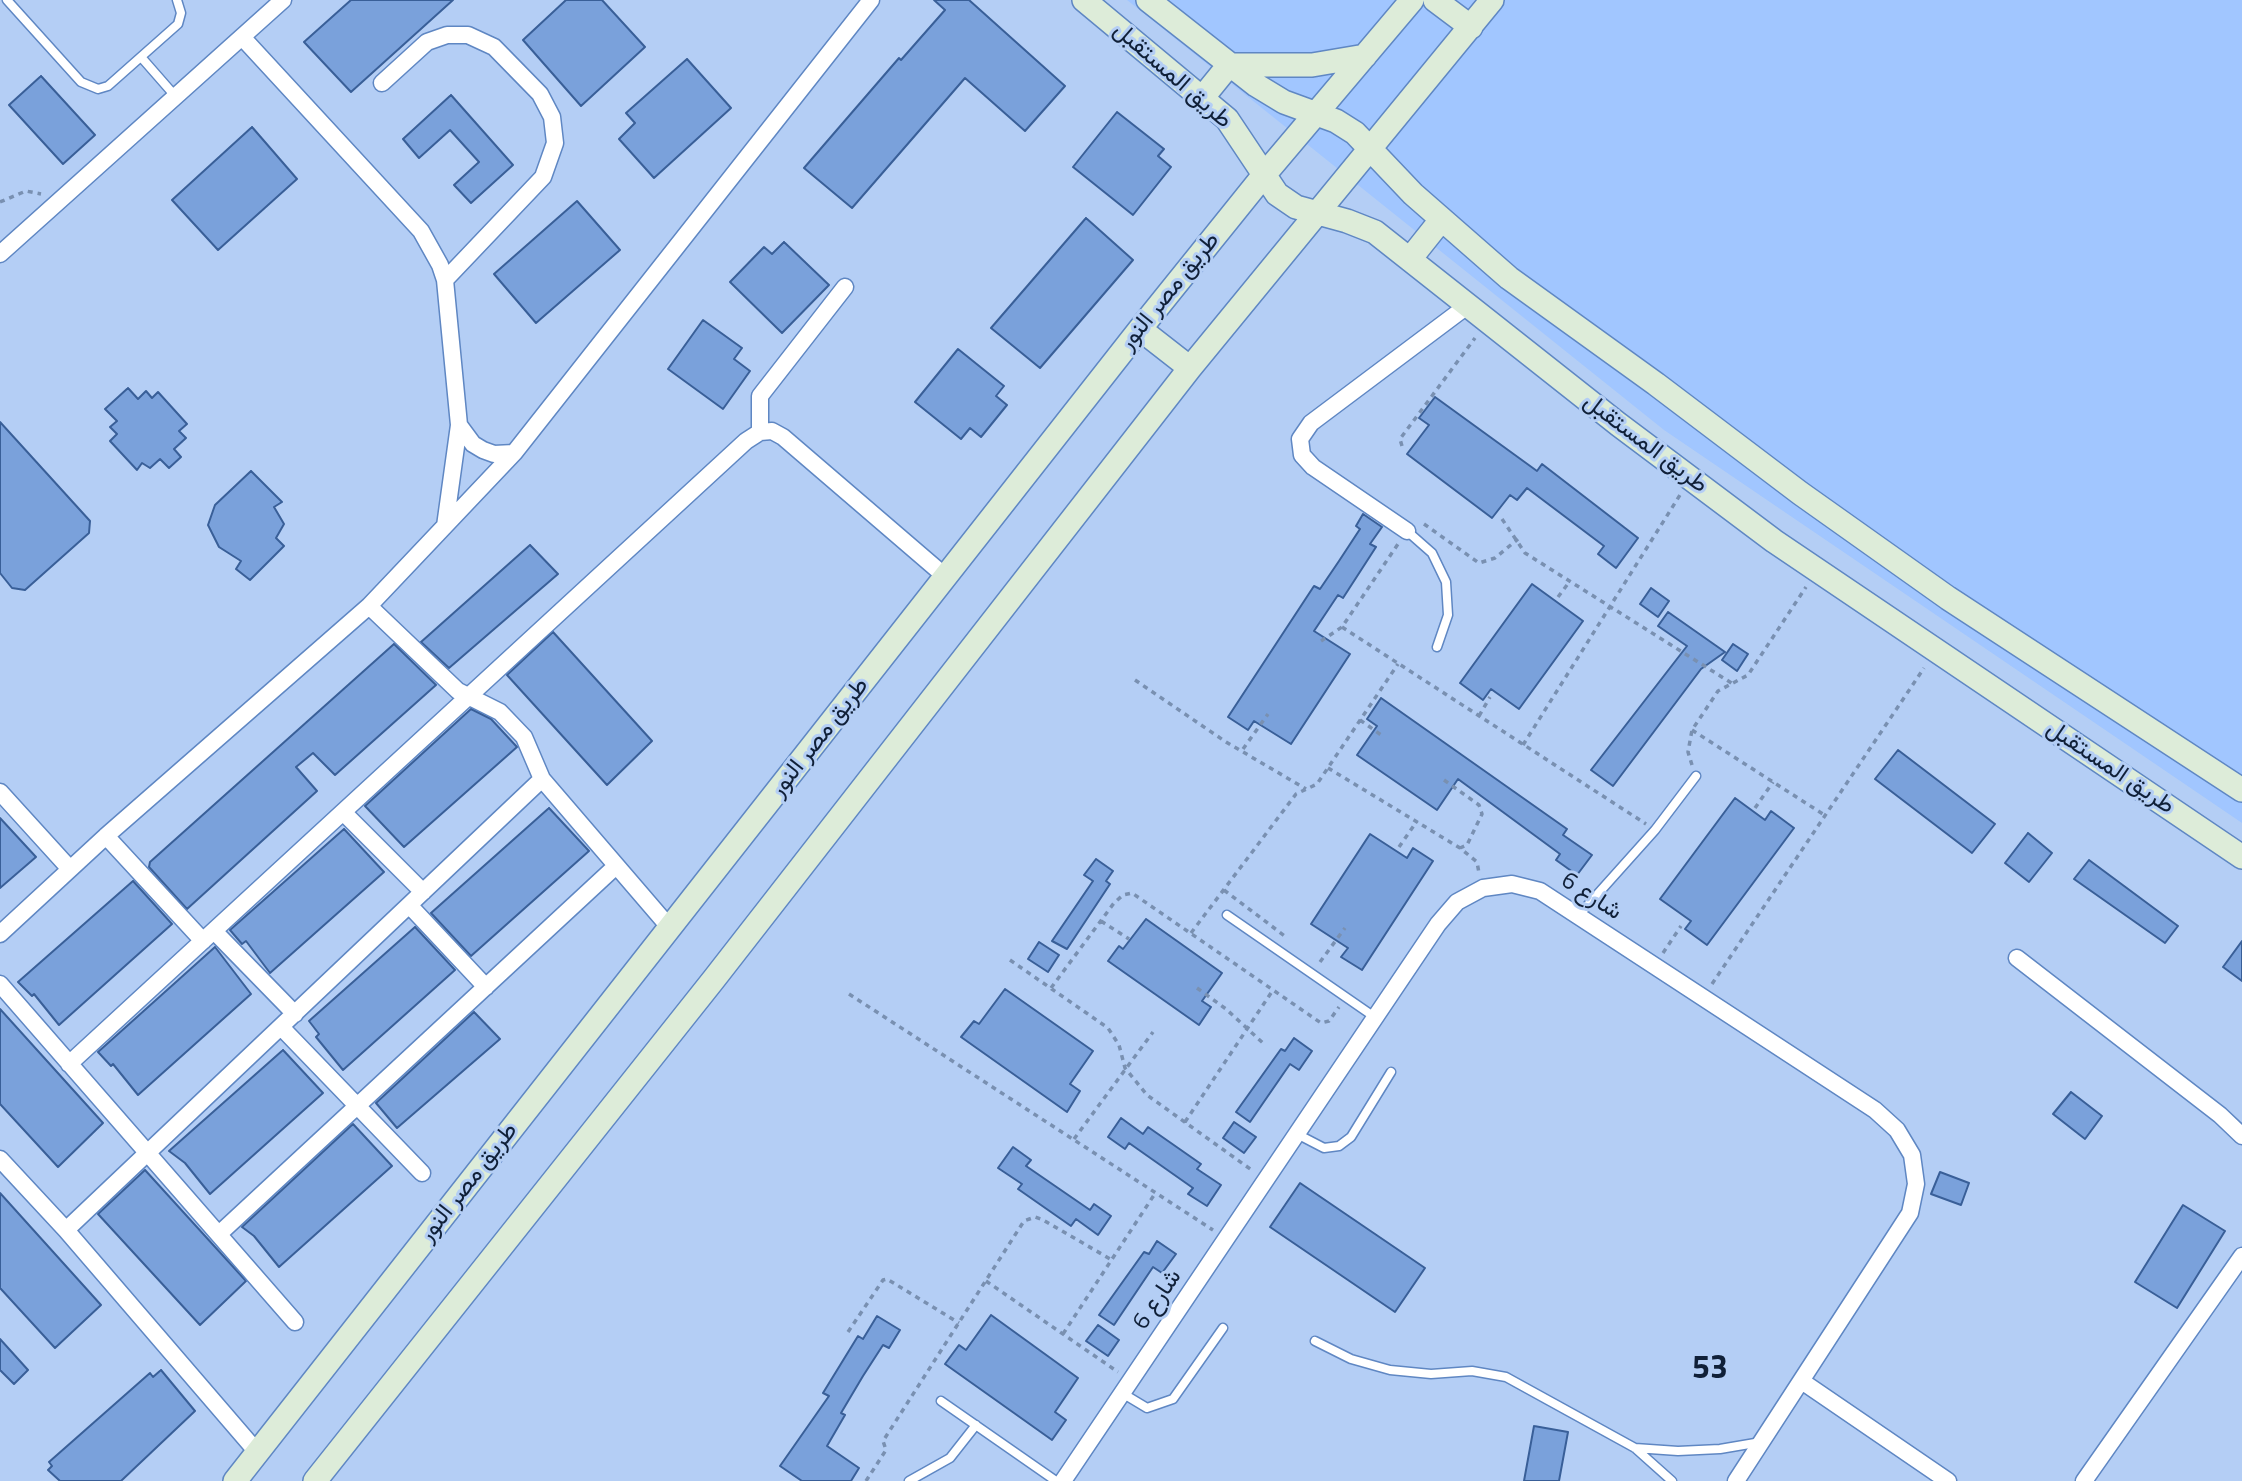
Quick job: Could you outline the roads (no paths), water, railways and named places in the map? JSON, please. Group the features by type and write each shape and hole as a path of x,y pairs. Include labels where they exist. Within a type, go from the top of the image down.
{"street":[{"path":"0,254 283,0"},
{"path":"0,934 106,836 369,606 514,453 871,0"},
{"name":"طريق المستقبل","path":"1084,0 1227,119 1277,194 1296,207 1375,232 1691,478 1817,570 2242,857"},
{"name":"طريق المستقبل","path":"1148,0 1229,65 1284,102 1336,121 1355,133 1441,220 1509,278 1656,384 1800,494 1948,598 2242,790"},
{"name":"طريق مصر النور","path":"235,1481 1140,329 1264,175 1412,0"},
{"path":"1435,0 1471,27"},
{"path":"315,1481 722,968 1191,368 1492,0"},
{"path":"382,83 427,42 447,35 468,35 494,47 540,94 552,117 555,143 543,177 445,280"},
{"path":"242,37 421,231 445,280 459,425 445,526"},
{"path":"1203,97 1229,65 1312,65 1365,56"},
{"path":"1410,259 1441,220"},
{"path":"760,432 760,396 845,287"},
{"path":"1407,531 1313,467 1302,455 1300,439 1311,423 1467,306"},
{"path":"1140,329 1191,368"},
{"path":"459,425 465,435 483,450 494,454 514,453"},
{"path":"69,1064 746,441 760,432 772,431 783,437 946,577"},
{"path":"369,606 458,691 500,712 524,737 542,779 670,928"},
{"path":"66,1230 542,779"},
{"path":"0,792 70,869"},
{"path":"343,812 423,892"},
{"path":"106,836 208,936 295,1014"},
{"path":"219,1234 616,866"},
{"name":"شارع 6","path":"1063,1481 1438,924 1457,902 1483,888 1512,884 1540,891 1875,1110 1897,1130 1912,1155 1916,1184 1910,1213 1803,1382 1736,1481"},
{"path":"409,905 486,987"},
{"path":"2017,958 2220,1115 2242,1136"},
{"path":"0,984 295,1322"},
{"path":"281,1027 422,1173"},
{"path":"0,1159 66,1230 257,1452"},
{"path":"2084,1481 2242,1256"},
{"path":"1803,1382 1948,1481"}],"lane":[{"path":"7,0 89,87 108,86 178,24 181,13 177,0"},
{"path":"141,57 176,97"},
{"path":"1407,531 1432,553 1446,582 1448,615 1437,646"},
{"path":"1578,916 1656,830 1696,776"},
{"path":"1227,915 1376,1018"},
{"path":"1297,1134 1324,1148 1339,1146 1351,1137 1391,1072"},
{"path":"1127,1387 1147,1408 1173,1399 1223,1328"},
{"path":"1315,1341 1351,1359 1390,1370 1431,1374 1472,1371 1506,1377 1635,1448 1672,1481"},
{"path":"941,1401 1056,1481"},
{"path":"909,1481 950,1458 976,1425"},
{"path":"1635,1448 1688,1451 1762,1442"}],"district":[{"name":"53","path":"1710,1370"}]}
